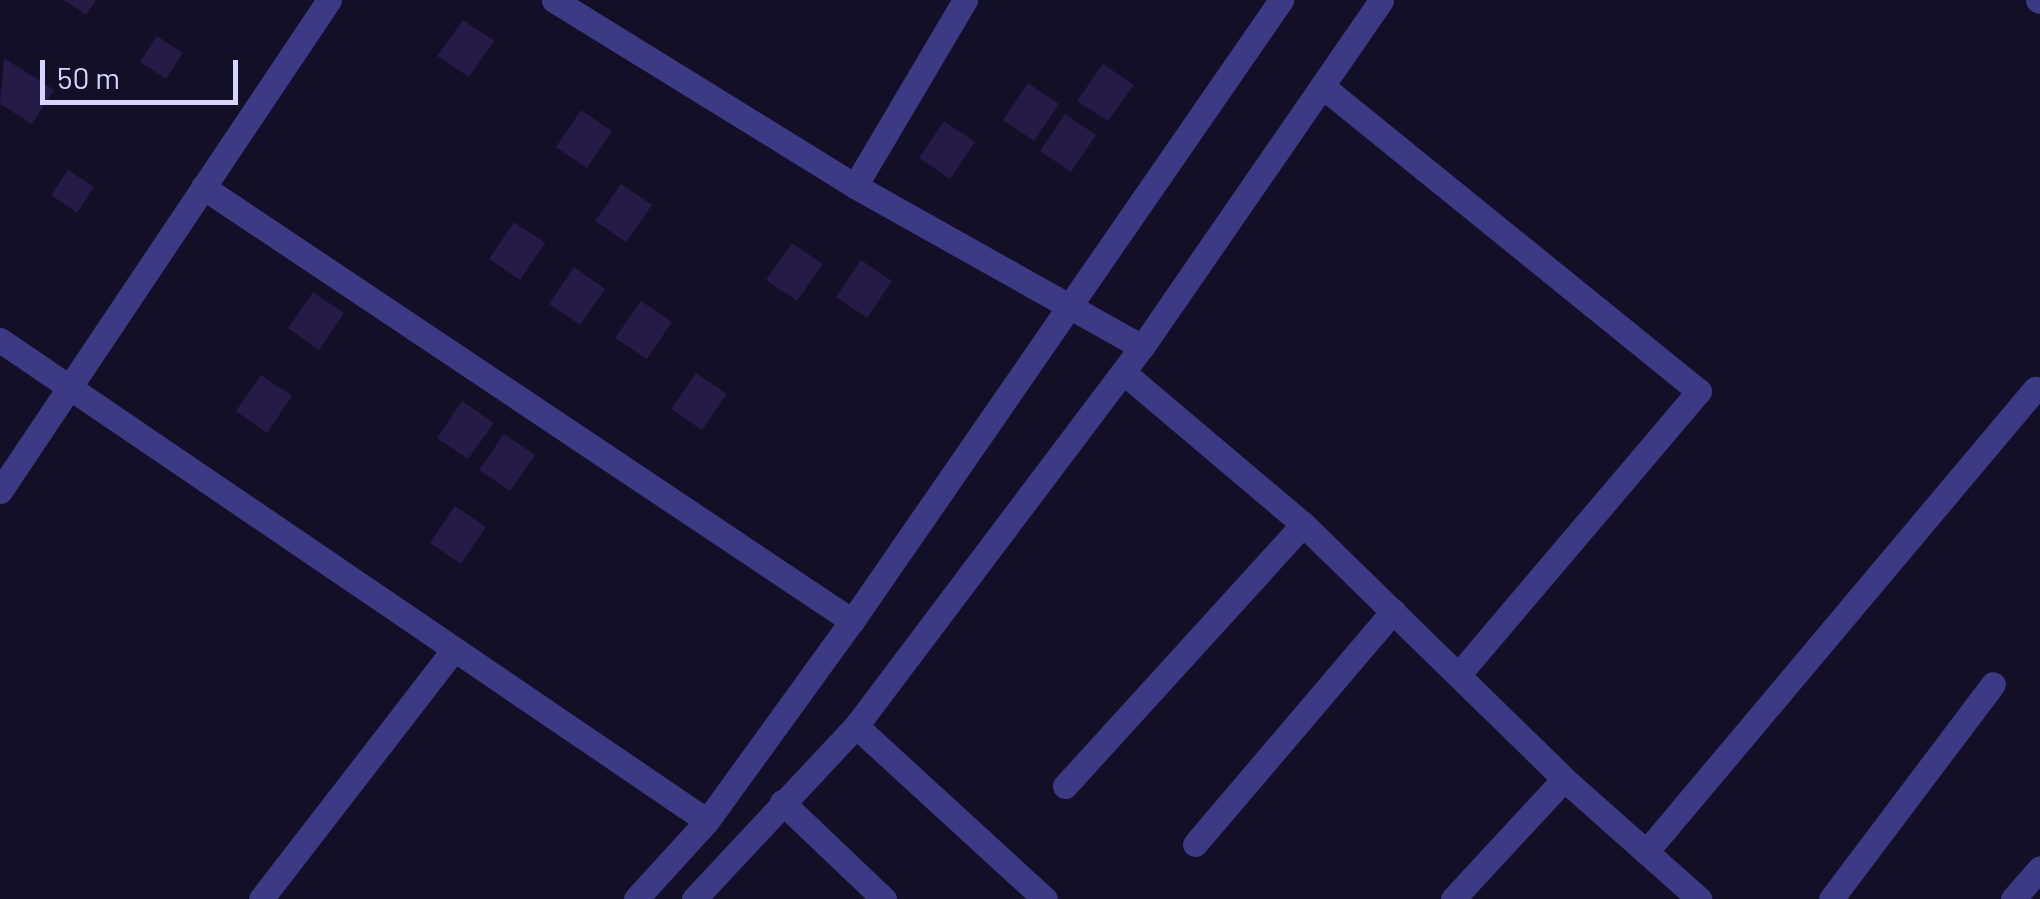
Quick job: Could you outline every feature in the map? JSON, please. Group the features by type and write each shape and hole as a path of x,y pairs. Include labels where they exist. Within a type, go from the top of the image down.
{"street":[{"path":"0,491 329,0"},
{"path":"554,0 855,186 1065,308 1142,347"},
{"path":"855,186 964,0"},
{"path":"636,899 707,821 852,621 1281,0"},
{"path":"707,895 782,802 856,726 1142,347 1381,0"},
{"path":"1322,86 1699,390 1458,675"},
{"path":"203,187 852,621"},
{"path":"0,340 71,385 452,652 707,821"},
{"path":"1123,372 1303,524 1564,779 1700,899"},
{"path":"1646,852 2035,389"},
{"path":"1065,786 1303,524"},
{"path":"1195,844 1393,611"},
{"path":"261,899 452,652"},
{"path":"1830,899 1992,684"},
{"path":"856,726 1045,899"},
{"path":"1453,899 1564,779"},
{"path":"782,802 884,899"},
{"path":"2014,899 2040,868"}],"building":[{"path":"64,0 96,0 86,15"},
{"path":"463,20 494,41 469,77 437,56"},
{"path":"157,36 183,53 166,79 140,62"},
{"path":"4,58 54,90 32,124 0,104"},
{"path":"1103,64 1134,85 1108,121 1077,101"},
{"path":"1028,83 1059,104 1034,141 1003,120"},
{"path":"581,110 612,131 587,168 556,147"},
{"path":"1065,114 1096,135 1071,172 1040,151"},
{"path":"944,121 975,142 950,179 919,158"},
{"path":"68,170 94,187 77,213 51,195"},
{"path":"621,184 652,205 626,242 595,221"},
{"path":"514,222 545,243 520,280 489,259"},
{"path":"792,243 823,264 797,301 766,280"},
{"path":"861,260 892,281 867,318 836,297"},
{"path":"574,267 605,289 580,325 549,304"},
{"path":"313,292 344,313 319,350 288,328"},
{"path":"641,301 672,322 647,359 615,338"},
{"path":"696,373 727,394 702,430 671,409"},
{"path":"261,375 292,396 267,433 236,411"},
{"path":"462,401 494,423 468,459 437,438"},
{"path":"504,434 535,455 510,491 479,470"},
{"path":"455,506 486,527 461,564 430,543"}]}
